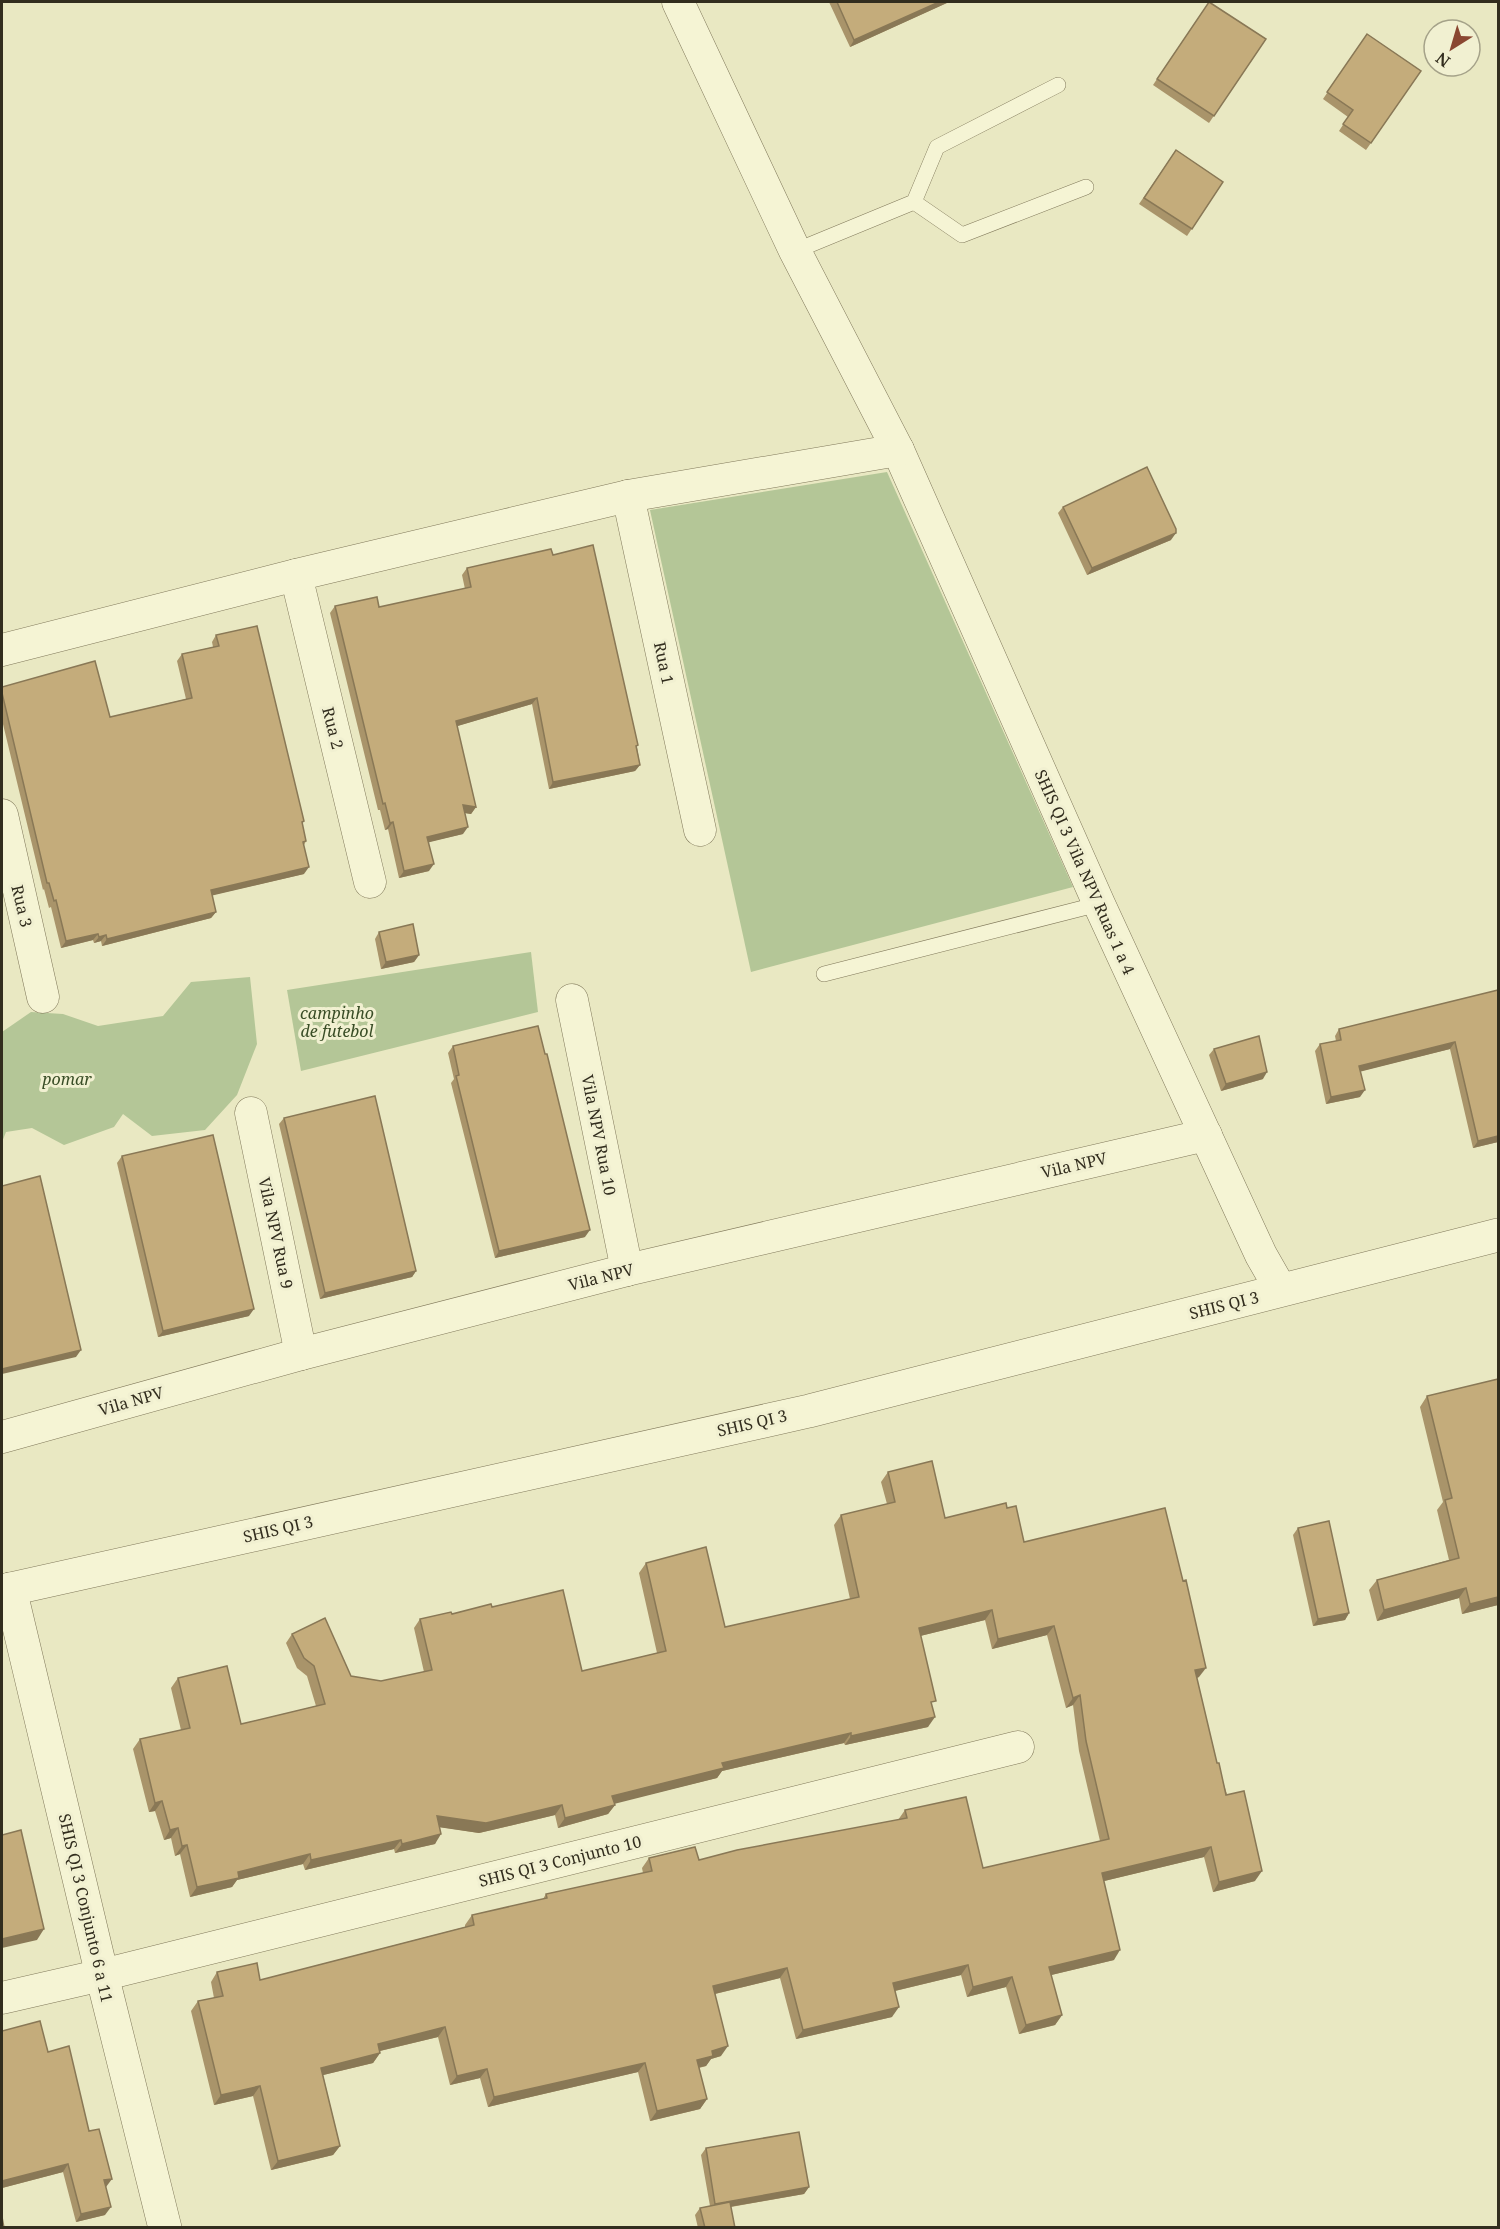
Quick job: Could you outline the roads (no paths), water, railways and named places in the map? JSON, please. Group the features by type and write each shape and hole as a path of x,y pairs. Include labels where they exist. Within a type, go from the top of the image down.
{"street":[{"name":"SHIS QI 3 Vila NPV Ruas 1 a 4","path":"678,2 795,251 898,450 1099,904 1261,1255 1281,1290"},
{"path":"2,650 296,574 628,496 898,450"},
{"name":"Rua 1","path":"628,496 700,830"},
{"name":"Rua 2","path":"296,574 370,882"},
{"name":"Rua 3","path":"2,815 43,997"},
{"name":"Vila NPV Rua 10","path":"572,1000 627,1270"},
{"name":"Vila NPV Rua 9","path":"251,1113 301,1354"},
{"name":"Vila NPV","path":"2,1437 301,1354 627,1270 1206,1135"},
{"name":"SHIS QI 3","path":"6,1590 809,1410 1498,1235"},
{"name":"SHIS QI 3 Conjunto 6 a 11","path":"6,1590 165,2228"},
{"name":"SHIS QI 3 Conjunto 10","path":"2,1998 102,1976 1018,1747"}],"lane":[{"path":"795,251 914,202 937,147 1058,85"},
{"path":"914,202 962,234 1086,187"},
{"path":"824,974 1099,904"}],"park label":[{"name":"campinho de futebol","path":"337,1022"},
{"name":"pomar","path":"67,1079"}]}
